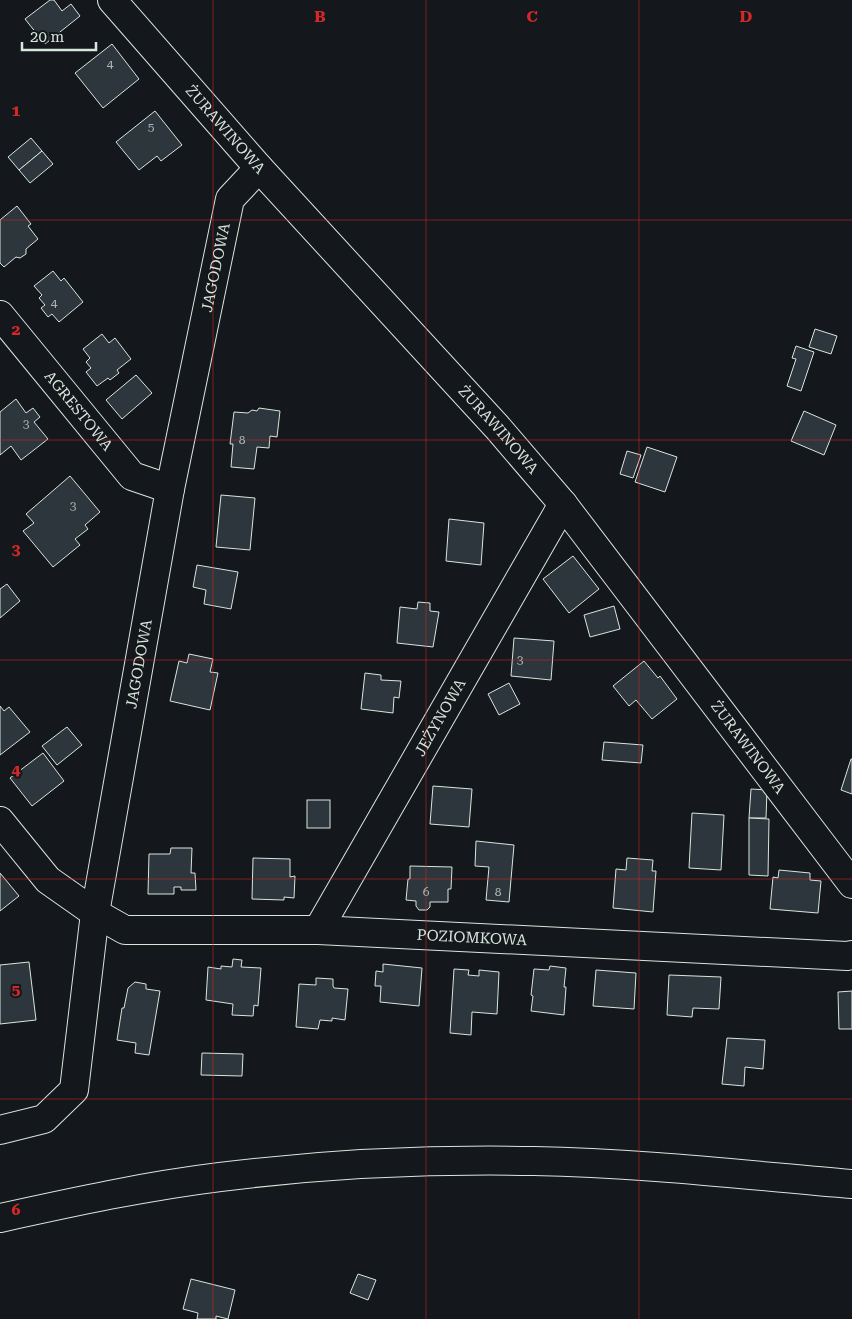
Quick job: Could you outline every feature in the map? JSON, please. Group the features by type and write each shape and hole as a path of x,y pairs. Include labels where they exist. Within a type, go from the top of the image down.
{"street":[{"name":"ŻURAWINOWA","path":"112,0 259,168 497,427 563,504 852,884"},
{"name":"JAGODOWA","path":"0,1130 44,1119 74,1090 95,914 170,489 230,199 259,168"},
{"name":"AGRESTOWA","path":"0,315 132,476 170,489"},
{"name":"JEŻYNOWA","path":"318,930 563,504"},
{"name":"POZIOMKOWA","path":"0,821 48,880 95,914 125,930 318,930 847,956 852,954"},
{"path":"0,1218 58,1205 219,1177 312,1167 437,1161 535,1161 656,1167 852,1184"}],"building":[{"path":"50,0 54,0 62,11 71,4 80,16 45,44 25,19"},
{"path":"112,44 139,79 103,108 75,73"},
{"path":"155,111 182,145 161,161 157,156 139,170 116,142"},
{"path":"31,138 42,151 19,170 8,157"},
{"path":"42,151 53,164 30,183 19,170"},
{"path":"17,206 31,224 28,226 38,239 26,249 26,254 20,258 16,257 4,267 0,263 0,220"},
{"path":"53,271 61,281 64,278 83,302 59,322 52,314 48,317 41,308 45,305 39,298 42,295 34,286"},
{"path":"815,329 837,336 831,354 809,347"},
{"path":"102,334 109,343 115,338 131,359 117,370 119,373 97,386 86,372 91,368 86,362 90,358 83,349"},
{"path":"796,346 814,352 801,391 787,386 796,359 792,358"},
{"path":"136,375 152,393 122,419 106,400"},
{"path":"16,399 26,413 33,408 40,417 34,422 48,439 21,460 11,446 0,455 0,412"},
{"path":"259,408 280,411 277,437 270,436 269,448 257,447 254,469 231,467 233,444 230,444 234,412 248,413 252,410 257,411"},
{"path":"804,411 836,425 824,455 791,441"},
{"path":"647,447 677,457 665,492 635,482"},
{"path":"627,451 641,455 633,478 620,474"},
{"path":"70,476 100,512 85,525 88,529 75,539 80,545 53,567 23,531 34,523 26,514"},
{"path":"221,495 255,498 250,550 216,547"},
{"path":"449,519 484,523 481,565 446,561"},
{"path":"573,556 599,589 569,613 543,579"},
{"path":"197,565 238,572 231,609 204,604 206,590 193,587"},
{"path":"7,584 20,601 0,618 0,589"},
{"path":"418,602 430,603 430,611 439,612 433,647 397,643 400,607 417,609"},
{"path":"614,606 620,629 590,637 584,615"},
{"path":"514,638 554,641 551,680 511,676"},
{"path":"189,654 213,659 210,672 218,673 210,710 170,701 179,661 187,663"},
{"path":"644,661 658,678 660,676 677,699 652,719 636,700 629,706 613,686"},
{"path":"365,673 381,675 381,680 401,681 399,698 394,697 393,713 361,709"},
{"path":"509,683 520,704 499,715 488,694"},
{"path":"0,706 4,711 9,707 30,732 0,755"},
{"path":"67,727 82,745 57,765 42,746"},
{"path":"604,742 643,745 641,763 602,760"},
{"path":"43,753 64,781 32,806 10,778"},
{"path":"852,759 852,794 841,790"},
{"path":"433,786 472,789 469,827 430,824"},
{"path":"751,789 767,790 766,818 749,818"},
{"path":"307,800 330,800 330,828 307,828"},
{"path":"692,813 724,815 721,870 689,868"},
{"path":"749,818 769,819 768,876 749,875"},
{"path":"476,841 514,845 509,902 486,900 489,867 475,866"},
{"path":"171,848 192,848 191,873 195,873 196,890 181,890 181,887 174,887 174,894 148,894 149,854 170,854"},
{"path":"253,858 290,859 290,877 295,876 294,898 284,897 284,900 252,899"},
{"path":"627,858 653,860 652,871 656,871 653,912 613,908 616,869 626,870"},
{"path":"410,866 452,867 451,889 448,889 448,902 430,902 430,907 427,910 419,910 416,906 416,901 406,900 408,879 410,879"},
{"path":"779,870 810,873 810,880 821,881 818,913 770,909 773,877 778,878"},
{"path":"0,873 19,896 0,911"},
{"path":"233,959 242,960 241,967 261,968 258,1006 254,1005 253,1016 232,1015 233,1004 206,1000 208,967 221,969 221,966 232,967"},
{"path":"29,962 36,1020 0,1024 0,965"},
{"path":"383,964 422,968 419,1006 380,1002 381,986 375,986 376,971 383,972"},
{"path":"550,966 566,968 564,1015 531,1011 534,969 549,970"},
{"path":"454,969 469,970 468,975 479,976 479,970 499,972 497,1014 472,1012 471,1035 450,1033"},
{"path":"596,970 636,973 634,1009 593,1006"},
{"path":"669,975 721,977 719,1009 693,1008 692,1017 667,1015"},
{"path":"316,978 333,979 334,988 348,989 345,1020 332,1018 332,1021 320,1020 318,1029 296,1027 299,984 316,985"},
{"path":"135,982 146,984 146,989 160,991 149,1055 135,1053 136,1043 117,1040 122,1008 124,1008 128,988"},
{"path":"852,991 852,1029 839,1029 838,992"},
{"path":"727,1038 765,1040 763,1069 745,1067 744,1086 722,1084"},
{"path":"202,1053 243,1054 242,1076 201,1075"},
{"path":"358,1274 376,1280 368,1300 350,1293"},
{"path":"191,1279 235,1290 228,1319 216,1316 216,1319 197,1319 198,1313 183,1309"}]}
